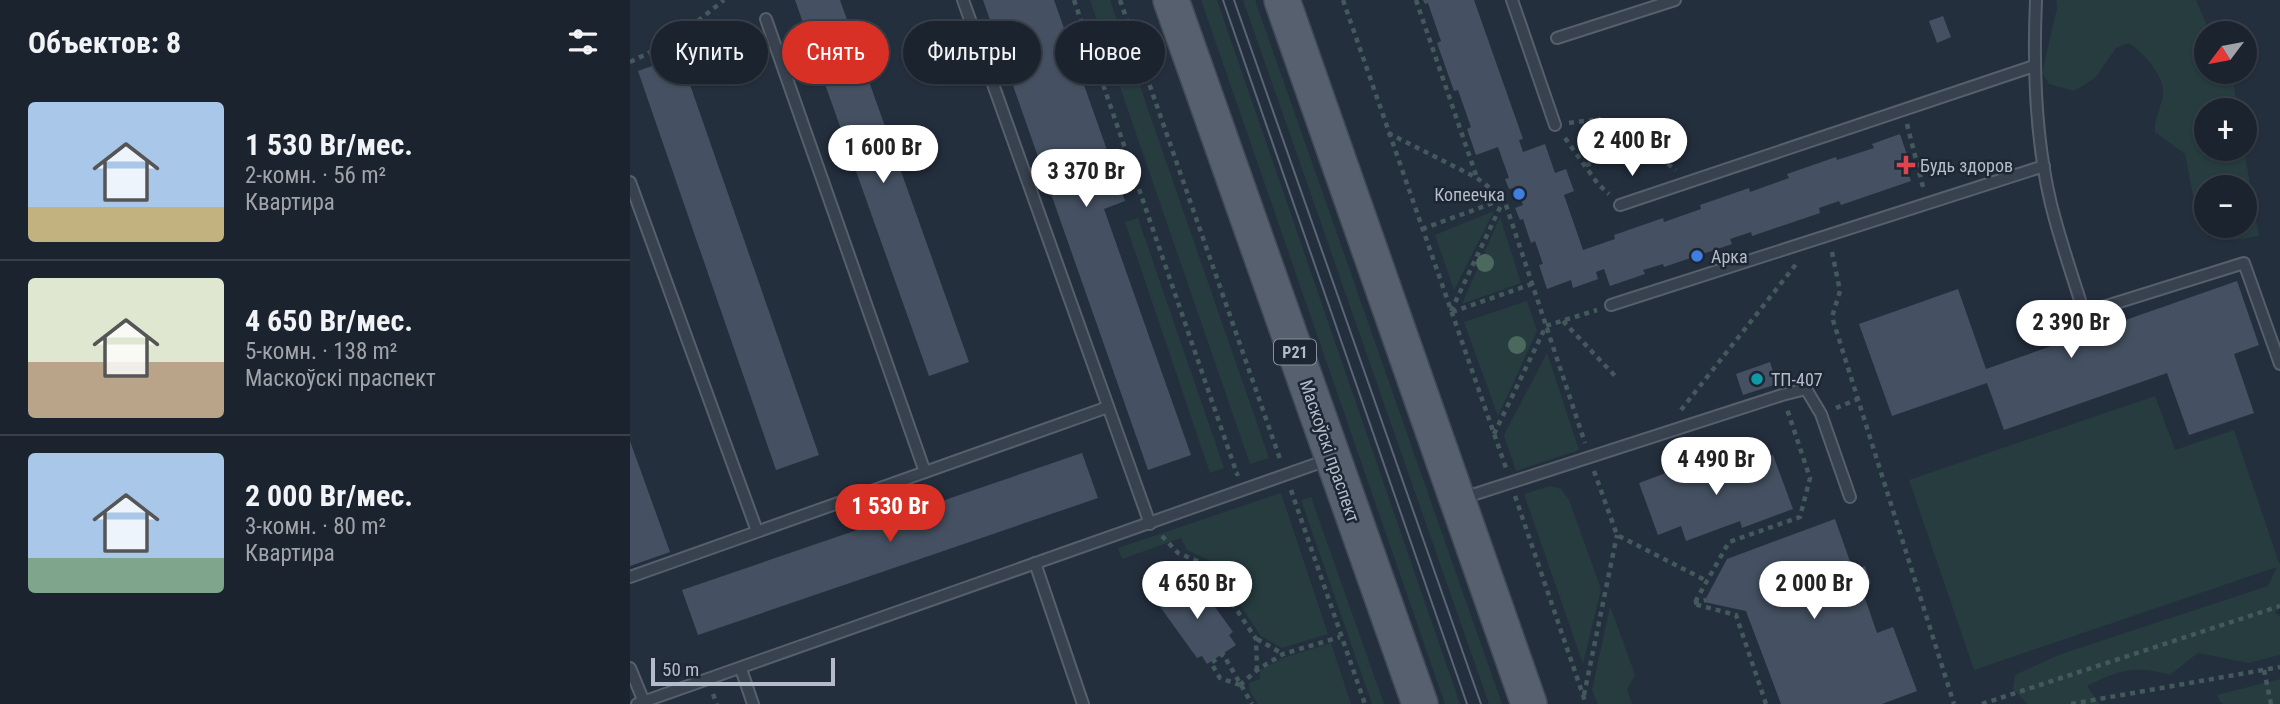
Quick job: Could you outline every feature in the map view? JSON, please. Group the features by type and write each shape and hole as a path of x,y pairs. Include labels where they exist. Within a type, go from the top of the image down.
{"main road":[{"name":"Маскоўскі праспект","path":"1171,0 1420,704"},
{"path":"1282,0 1529,704"}],"lane":[{"path":"963,0 1150,524"},
{"path":"1512,0 1555,125"},
{"path":"1557,38 1675,0"},
{"path":"2036,0 2034,66 2044,166 2051,205 2084,313 2244,263 2280,365"},
{"path":"766,19 925,472"},
{"path":"1620,205 2034,66"},
{"path":"1611,305 2044,166"},
{"path":"630,182 757,531"},
{"path":"1457,500 1782,394 1806,389 1821,414 1850,497"},
{"path":"630,577 1108,407"},
{"path":"630,667 640,703 1332,458"},
{"path":"1035,563 1083,704"},
{"path":"741,669 753,704"}],"path":[{"path":"630,62 673,41 724,0"},
{"path":"1074,0 1237,474 1248,470"},
{"path":"1121,0 1365,704"},
{"path":"1343,0 1586,704"},
{"path":"1416,0 1477,178"},
{"path":"1904,110 1925,196"},
{"path":"1555,125 1599,119 1646,148 1691,181"},
{"path":"1555,125 1598,184"},
{"path":"1388,133 1477,178 1504,200 1546,326 1494,435"},
{"path":"1586,165 1646,148"},
{"path":"1422,229 1504,200"},
{"path":"1451,312 1504,200"},
{"path":"1828,234 1840,291 1832,317 1954,704"},
{"path":"1662,434 1817,237"},
{"path":"1451,312 1532,284"},
{"path":"1546,326 1592,311"},
{"path":"1563,321 1617,378"},
{"path":"1694,604 1729,542 1800,517 1810,478 1782,394"},
{"path":"1821,414 1858,398"},
{"path":"1270,463 1281,460"},
{"path":"1150,524 1178,553 1207,565 1256,639 1283,654"},
{"path":"1584,696 1617,535"},
{"path":"1694,604 1706,600"},
{"path":"1694,604 1737,615 1766,704"},
{"path":"1982,704 2280,606"},
{"path":"1240,685 1257,670 1283,654 1340,637"},
{"path":"1256,639 1257,670"},
{"path":"1240,685 1220,678 1211,663 1223,654 1252,704"},
{"path":"2071,704 2280,667"},
{"path":"2264,670 2271,704"}],"green space":[{"path":"1090,0 1110,0 1117,21 1097,21"},
{"path":"1201,0 1217,0 1460,704 1445,704"},
{"path":"1243,0 1255,0 1502,704 1489,704"},
{"path":"2056,0 2196,0 2205,21 2194,21 2194,84 2233,84 2236,98 2194,98 2194,161 2246,161 2248,175 2194,175 2194,201 2185,154 2155,132 2163,95 2161,81 2146,58 2128,43 2116,48 2095,78 2074,91 2049,84 2042,73 2057,8"},
{"path":"1119,84 1139,84 1269,458 1250,464"},
{"path":"1494,211 1454,290 1435,235"},
{"path":"1500,217 1521,283 1462,304"},
{"path":"1138,218 1224,468 1210,473 1125,222"},
{"path":"1527,301 1537,331 1498,416 1464,322"},
{"path":"1547,353 1579,450 1516,471 1504,435"},
{"path":"2155,396 2175,450 2234,430 2280,562 2280,606 2275,613 2280,616 2280,655 2249,663 2198,653 2170,675 2146,670 2127,671 2087,686 2100,704 2027,704 2013,689 2015,675 2061,654 2268,586 2277,567 1974,670 1909,480"},
{"path":"1550,486 1561,489 1569,500 1601,589 1583,664 1524,494"},
{"path":"1281,493 1328,634 1282,648 1261,636 1210,561 1187,550 1181,538 1122,559 1118,548"},
{"path":"1311,497 1384,704 1372,704 1301,500"},
{"path":"1610,606 1635,675 1627,689 1632,704 1598,704 1592,690"},
{"path":"1331,643 1351,704 1258,704 1250,692 1249,683 1260,679 1260,670 1283,658"},
{"path":"2280,679 2280,704 2224,704 2217,695"}],"building":[{"path":"795,0 840,0 847,21 802,21"},
{"path":"983,0 1054,0 1061,21 1055,21 1055,84 1084,84 1125,201 1104,209 1191,455 1148,470 1012,84 1041,84 1041,21 990,21"},
{"path":"1423,0 1474,0 1523,139 1519,140 1523,152 1545,144 1555,173 1566,169 1574,191 1564,195 1583,250 1615,239 1614,235 1663,218 1664,222 1701,209 1700,205 1789,178 1787,174 1836,157 1837,160 1874,148 1872,144 1900,134 1908,158 1904,159 1911,181 1841,205 1839,201 1819,208 1820,213 1752,236 1751,232 1730,239 1732,244 1664,267 1663,264 1643,270 1645,274 1610,286 1604,269 1596,272 1598,279 1573,288 1571,280 1547,289 1539,265 1543,264 1535,241 1531,243 1523,219 1520,220 1515,208 1523,205 1517,187 1509,189 1505,179 1509,178 1498,147 1476,155 1467,129 1471,127 1458,90 1454,91 1437,43 1441,41 1428,3 1425,4"},
{"path":"1943,16 1951,37 1937,43 1929,21"},
{"path":"651,66 651,84 690,84 819,455 776,470 638,71"},
{"path":"825,84 870,84 969,362 929,376"},
{"path":"2237,281 2259,345 2234,354 2254,413 2189,435 2167,373 2004,430 1987,383 1892,416 1859,324 1958,289 1986,369"},
{"name":"ТП-407","path":"1770,362 1777,384 1743,395 1736,374"},
{"path":"630,441 670,552 630,566"},
{"path":"1082,453 1098,498 698,635 682,590"},
{"path":"1742,455 1745,465 1773,455 1793,509 1742,528 1740,521 1686,541 1681,526 1658,535 1639,483 1682,467 1685,476"},
{"path":"1835,519 1853,570 1865,566 1871,583 1861,587 1877,633 1893,627 1917,691 1882,704 1781,704 1746,611 1704,602 1727,559"},
{"path":"1181,580 1192,586 1197,582 1233,632 1229,635 1236,645 1207,664 1202,656 1197,658 1161,608 1165,604 1164,593 1171,583"}],"tram line":[{"path":"1223,0 1467,704"},
{"path":"1234,0 1481,704"}],"place":[{"name":"Будь здоров","path":"1906,165"},
{"name":"Копеечка","path":"1519,194"},
{"name":"Арка","path":"1697,256"},
{"name":"ТП-407","path":"1757,379"}]}
